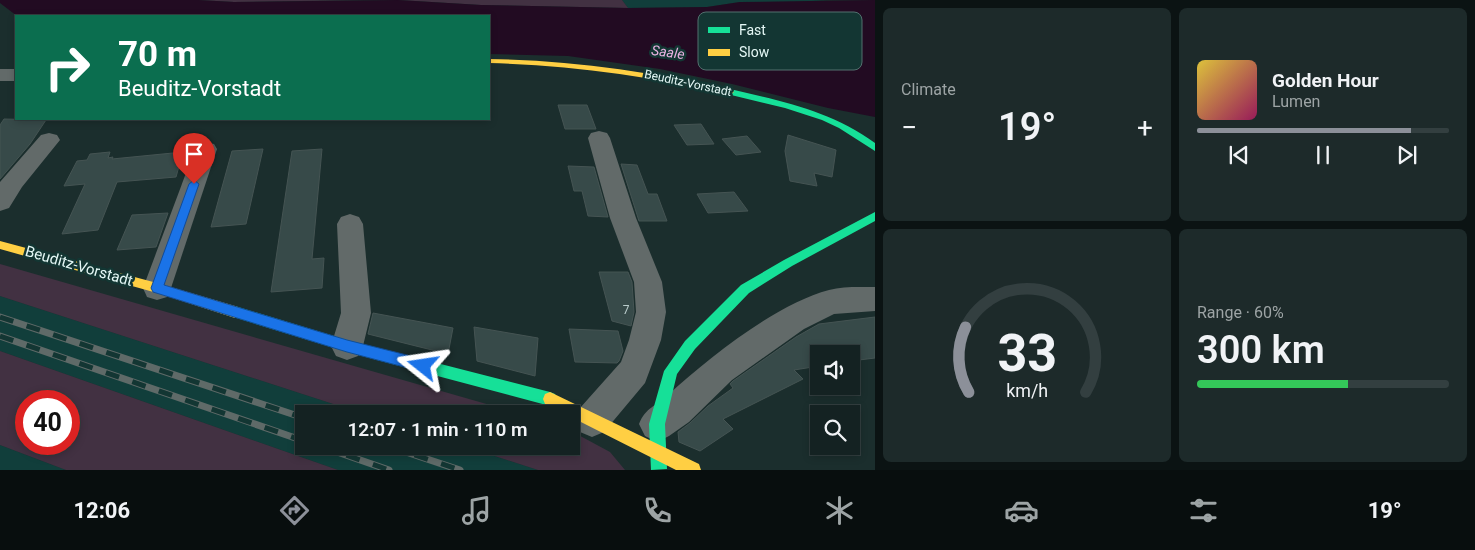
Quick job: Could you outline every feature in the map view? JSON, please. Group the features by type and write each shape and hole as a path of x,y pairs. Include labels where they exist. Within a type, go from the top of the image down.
{"street":[{"name":"Beuditz-Vorstadt","path":"490,61 546,62 597,67 650,75 740,94 834,120 865,138 875,148"},
{"path":"0,75 15,75"},
{"path":"592,420 633,372 645,340 651,312 648,282 623,218 599,138"},
{"path":"0,202 13,181 49,140"},
{"path":"157,288 206,149"},
{"path":"660,470 657,439 671,371 690,345 745,289 788,263 843,235 875,216"},
{"path":"347,346 356,313 350,224"},
{"name":"Beuditz-Vorstadt","path":"0,244 157,288 347,346 556,401 592,420 657,439 694,470"},
{"path":"657,439 677,410 721,369 793,320 831,302 875,299"}],"shaded area":[{"path":"198,0 366,0 234,2"},
{"path":"398,0 622,0 628,8 481,5"},
{"path":"622,0 828,0 740,2 707,7 628,8"},
{"path":"0,264 490,405 336,405 0,296"},
{"path":"0,296 336,405 295,405 295,455 0,351"},
{"path":"0,351 338,470 66,470 26,455 80,455 80,390 15,390 15,451 0,445"},
{"path":"580,436 610,452 625,470 538,470 492,455 580,455"},
{"path":"0,445 15,451 15,455 26,455 66,470 0,470"},
{"path":"295,455 492,455 538,470 338,470"}],"water":[{"name":"Saale","path":"0,0 198,0 234,2 398,0 481,5 628,8 707,7 740,2 875,0 875,117 660,69 568,56 490,54 490,15 16,15 0,3"}],"building":[{"path":"558,105 587,105 596,129 565,129"},
{"path":"4,119 46,120 30,144 0,179 0,125"},
{"path":"701,124 714,144 687,145 674,125"},
{"path":"788,135 836,150 832,177 814,173 817,186 790,181 785,151"},
{"path":"747,136 761,152 736,155 722,139"},
{"path":"263,149 246,224 211,227 232,151"},
{"path":"322,149 312,259 324,258 322,288 271,292 292,151"},
{"path":"110,152 108,158 113,157 112,159 183,152 176,177 117,182 98,230 62,234 85,184 64,186 77,161 87,160 90,154"},
{"path":"621,164 637,165 648,194 657,194 667,221 639,221"},
{"path":"568,166 594,167 608,217 588,216 582,191 574,191"},
{"path":"734,192 748,211 708,213 697,194"},
{"path":"168,213 156,247 117,250 132,215"},
{"path":"599,272 628,272 632,282 634,312 631,326 612,321"},
{"path":"373,313 453,328 448,354 368,334"},
{"path":"875,317 875,358 860,360 860,345 810,345 810,367 794,370 803,379 723,419 733,429 700,451 679,442 678,432 708,406 733,388 730,384 733,381 796,337 819,324"},
{"path":"474,327 538,338 535,376 477,361"},
{"path":"569,329 618,331 623,351 619,361 617,363 575,362"}],"railway":[{"path":"0,317 295,415"},
{"path":"0,336 295,438"},
{"path":"346,455 389,470"},
{"path":"415,455 460,470"}],"traffic: fast":[{"path":"730,92 807,111 843,126 875,148"},
{"path":"659,469 657,424 671,371 690,345 745,289 788,263 843,235 875,216"},
{"path":"235,312 347,346 550,399"}],"traffic: slow":[{"path":"490,61 550,63 610,69 730,92"},
{"path":"0,245 157,288 235,312"},
{"path":"550,399 693,470"}],"route":[{"path":"194,184 157,288 347,346 423,366"}]}
